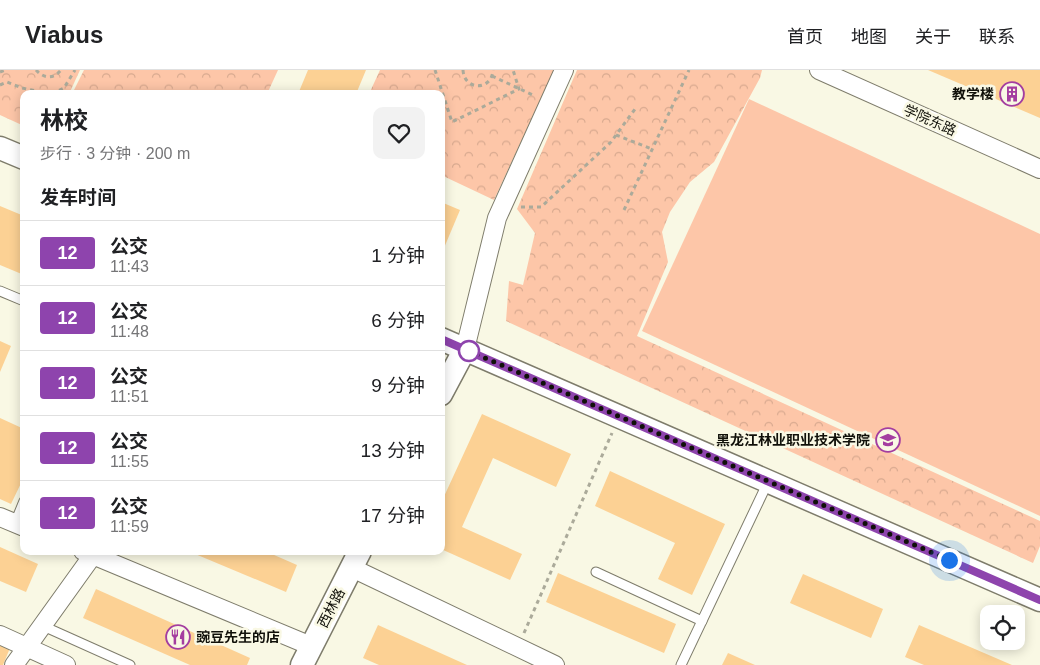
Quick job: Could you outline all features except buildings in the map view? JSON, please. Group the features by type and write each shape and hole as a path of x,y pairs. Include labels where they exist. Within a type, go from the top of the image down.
{"street":[{"path":"445,386 464,349 497,218 564,70"},
{"name":"学院东路","path":"819,70 1040,169"},
{"path":"0,148 20,156"},
{"path":"445,341 1040,600"},
{"path":"14,665 43,626 87,555"},
{"path":"102,555 115,557 306,655"},
{"path":"356,560 517,647 555,665"},
{"name":"西林路","path":"306,655 356,560"},
{"path":"0,635 66,665"}],"lane":[{"path":"0,291 20,299"},
{"path":"680,665 768,482"},
{"path":"13,522 20,509"},
{"path":"596,572 702,620"},
{"path":"43,626 130,665"}],"path":[{"path":"0,72 5,70"},
{"path":"36,70 39,74 48,77 57,75 61,70"},
{"path":"60,90 64,88 74,70"},
{"path":"436,70 442,90"},
{"path":"463,70 465,80 472,86 477,87 486,84 492,76 493,70"},
{"path":"513,70 519,89"},
{"path":"624,210 689,70"},
{"path":"492,76 549,102"},
{"path":"0,85 7,82 32,90"},
{"path":"445,99 452,122 519,89"},
{"path":"502,206 541,208 611,142 635,109"},
{"path":"616,135 652,149"},
{"path":"517,647 619,416"}],"green space":[{"path":"0,70 80,70 71,90 20,90 20,124 0,115"},
{"path":"84,70 278,70 269,90 74,90"},
{"path":"380,70 554,70 494,200 445,177 445,90 371,90"},
{"path":"577,70 762,70 760,78 714,162 690,182 670,212 662,232 668,262 637,336 1040,521 1040,546 1033,563 506,321 509,281 523,285 535,233 517,209"},
{"path":"749,99 1040,234 1040,516 642,331"}],"bus line":[{"name":"12","path":"445,341 1040,600"}],"place":[{"name":"教学楼","path":"1012,94"},
{"name":"黑龙江林业职业技术学院","path":"888,440"},
{"name":"豌豆先生的店","path":"178,637"}],"route":[{"path":"469,351 949,560"}]}
